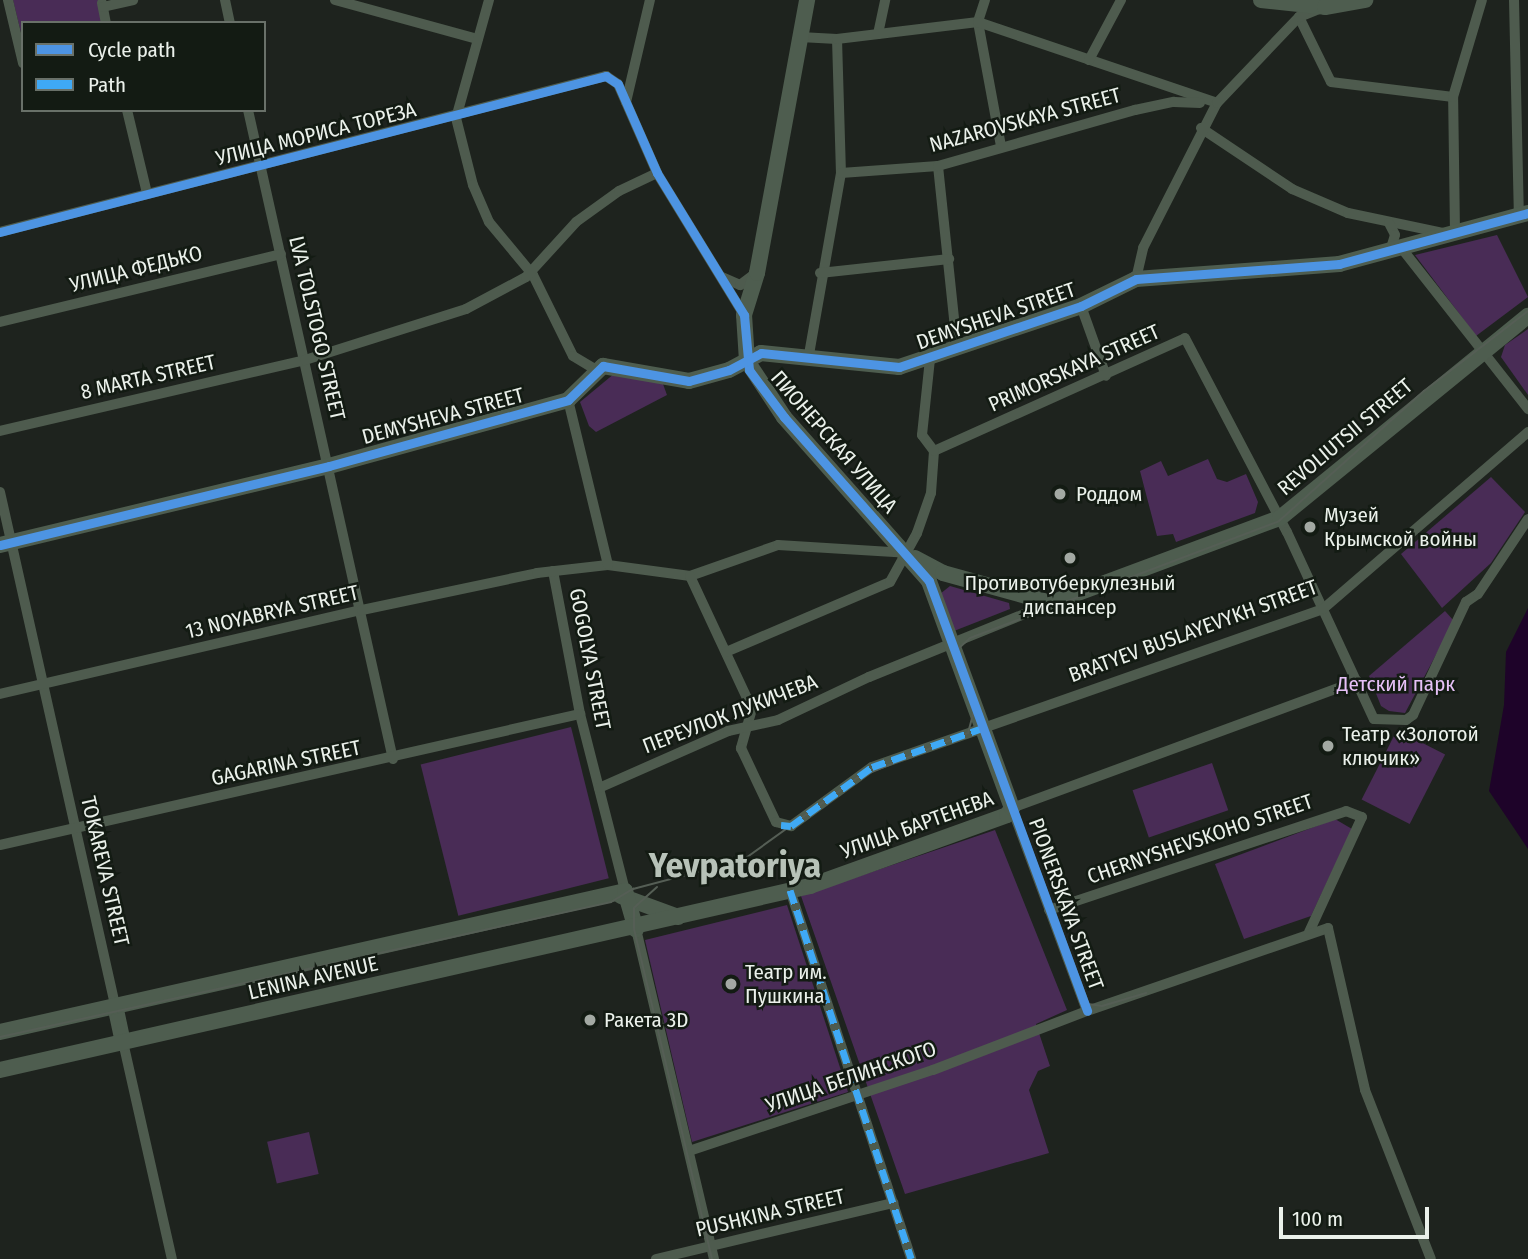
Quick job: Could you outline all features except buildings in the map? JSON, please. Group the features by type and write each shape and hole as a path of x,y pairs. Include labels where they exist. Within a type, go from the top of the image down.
{"street":[{"path":"8,0 21,55"},
{"path":"106,21 102,3 133,0"},
{"path":"225,0 230,21"},
{"path":"335,0 352,2 478,39"},
{"path":"489,0 456,118 472,185 489,222 530,272 573,356 596,370 568,400"},
{"path":"626,102 650,0"},
{"path":"744,315 757,273 807,0"},
{"path":"878,34 885,0"},
{"path":"985,0 978,22 1001,146"},
{"path":"1089,60 1121,0"},
{"path":"1266,1 1326,3 1365,0"},
{"path":"1201,128 1293,189 1348,213 1389,223 1453,233 1453,97 1482,0"},
{"path":"1514,0 1523,216"},
{"path":"1136,279 1143,248 1201,128 1217,103 1299,17 1326,3"},
{"path":"1299,17 1331,82 1453,97"},
{"path":"800,37 837,39 978,22 1217,103"},
{"path":"809,355 820,273 841,173 837,39"},
{"name":"УЛИЦА МОРИСА ТОРЕЗА","path":"0,232 147,193 456,118 606,76 618,84 626,102"},
{"name":"ПИОНЕРСКАЯ УЛИЦА","path":"626,102 657,173 744,315 747,361 784,417 907,553 936,577 1051,603"},
{"name":"NAZAROVSKAYA STREET","path":"841,173 938,166 1001,146 1174,102 1217,103"},
{"path":"127,112 147,193"},
{"name":"LVA TOLSTOGO STREET","path":"248,112 362,610 393,759"},
{"path":"938,166 957,346"},
{"name":"8 MARTA STREET","path":"0,431 305,360 466,309 530,272 592,209 657,173"},
{"name":"DEMYSHEVA STREET","path":"596,370 611,364 689,381 761,354 809,355 882,366 930,359 957,346 1081,306 1136,279 1339,264 1395,246 1523,216"},
{"path":"1389,223 1395,235 1395,246 1528,408"},
{"name":"УЛИЦА ФЕДЬКО","path":"0,322 281,254"},
{"path":"820,273 949,259"},
{"path":"720,275 740,285 757,273"},
{"path":"1081,306 1106,376"},
{"name":"REVOLIUTSII STREET","path":"1051,603 1280,518 1482,350 1528,316"},
{"name":"PRIMORSKAYA STREET","path":"934,451 1106,376 1185,338 1280,518 1374,719 1406,720 1413,715 1466,602 1478,594 1528,519"},
{"path":"726,652 890,582 907,553 931,493 934,451 922,435 930,359"},
{"name":"DEMYSHEVA STREET","path":"5,543 328,466 568,400"},
{"name":"GOGOLYA STREET","path":"568,400 608,565 553,571 580,714 599,788 620,895"},
{"name":"BRATYEV BUSLAYEVYKH STREET","path":"749,729 741,740 741,748 770,813 781,825 791,826 872,767 1323,609 1528,432"},
{"name":"TOKAREVA STREET","path":"0,492 5,543 42,685 172,1259"},
{"path":"608,565 690,576 778,545 907,553"},
{"name":"13 NOYABRYA STREET","path":"0,694 362,610 553,571"},
{"path":"690,576 752,709 749,729"},
{"path":"936,577 951,642 1012,808"},
{"name":"ПЕРЕУЛОК ЛУКИЧЕВА","path":"599,788 728,731 749,729 951,642 1051,603"},
{"name":"УЛИЦА БАРТЕНЕВА","path":"681,917 790,890 997,821 1012,808 1357,681"},
{"name":"GAGARINA STREET","path":"0,845 393,759 580,714"},
{"name":"PIONERSKAYA STREET","path":"1012,808 1087,1011"},
{"name":"CHERNYSHEVSKOHO STREET","path":"1049,910 1346,810 1362,817 1309,932"},
{"path":"790,890 911,1259"},
{"path":"620,895 681,917"},
{"path":"620,895 636,929 714,1259"},
{"name":"LENINA AVENUE","path":"0,1032 620,895"},
{"name":"LENINA AVENUE","path":"0,1070 681,917"},
{"path":"1087,1011 1309,932 1328,928 1365,1090 1431,1259"},
{"name":"УЛИЦА БЕЛИНСКОГО","path":"689,1152 857,1096 1087,1011"},
{"name":"PUSHKINA STREET","path":"656,1259 893,1203"}],"green space":[{"path":"13,0 98,0 103,21 21,21 21,33"},
{"path":"1497,235 1528,297 1476,336 1415,255"},
{"path":"1528,329 1528,395 1501,357 1505,345"},
{"path":"615,373 663,384 667,395 596,432 589,426 580,402"},
{"path":"1208,459 1217,479 1227,482 1246,474 1258,502 1255,513 1176,542 1173,534 1157,536 1140,471 1161,461 1168,476"},
{"path":"1491,477 1525,512 1491,563 1442,608 1401,554"},
{"path":"950,586 1009,603 1010,609 954,631 940,594"},
{"name":"Детский парк","path":"1445,611 1454,621 1405,713 1389,711 1381,706 1369,676"},
{"path":"571,727 609,878 458,916 421,764"},
{"path":"1397,730 1445,755 1410,824 1362,799"},
{"path":"1212,763 1228,810 1149,838 1133,790"},
{"path":"1335,819 1352,829 1311,916 1244,939 1215,864"},
{"path":"995,830 1067,1010 1036,1024 1050,1066 1038,1071 1029,1090 1049,1153 905,1194 801,896"},
{"path":"787,905 848,1092 692,1142 645,940"},
{"path":"309,1132 319,1174 277,1184 267,1142"}],"shaded area":[{"path":"1528,608 1528,849 1489,791 1504,705 1506,652"}],"tram line":[{"path":"0,1037 611,902 633,889 743,860 857,778 968,733 974,711 958,657 959,648 970,638 1279,521 1424,391 1528,311"},
{"path":"974,712 1020,823 1080,994 1088,1004 1102,1006 1146,993"},
{"path":"657,887 634,908 634,929 712,1259"}],"marked path":[{"path":"781,825 791,826 872,767 983,728"},
{"path":"790,890 911,1259"}],"cycle path":[{"path":"0,232 606,76 618,84 657,173 744,315 749,370 784,417 929,581 1087,1011"},
{"path":"0,545 329,466 568,400 603,366 689,381 729,370 761,353 899,367 1081,306 1136,279 1339,264 1528,213"}],"place":[{"name":"Роддом","path":"1060,494"},
{"name":"Музей Крымской войны","path":"1310,527"},
{"name":"Противотуберкулезный диспансер","path":"1070,558"},
{"name":"Театр «Золотой ключик»","path":"1328,746"},
{"name":"Театр им. Пушкина","path":"731,984"},
{"name":"Ракета 3D","path":"590,1020"}],"district":[{"name":"Yevpatoriya","path":"735,865"}]}
